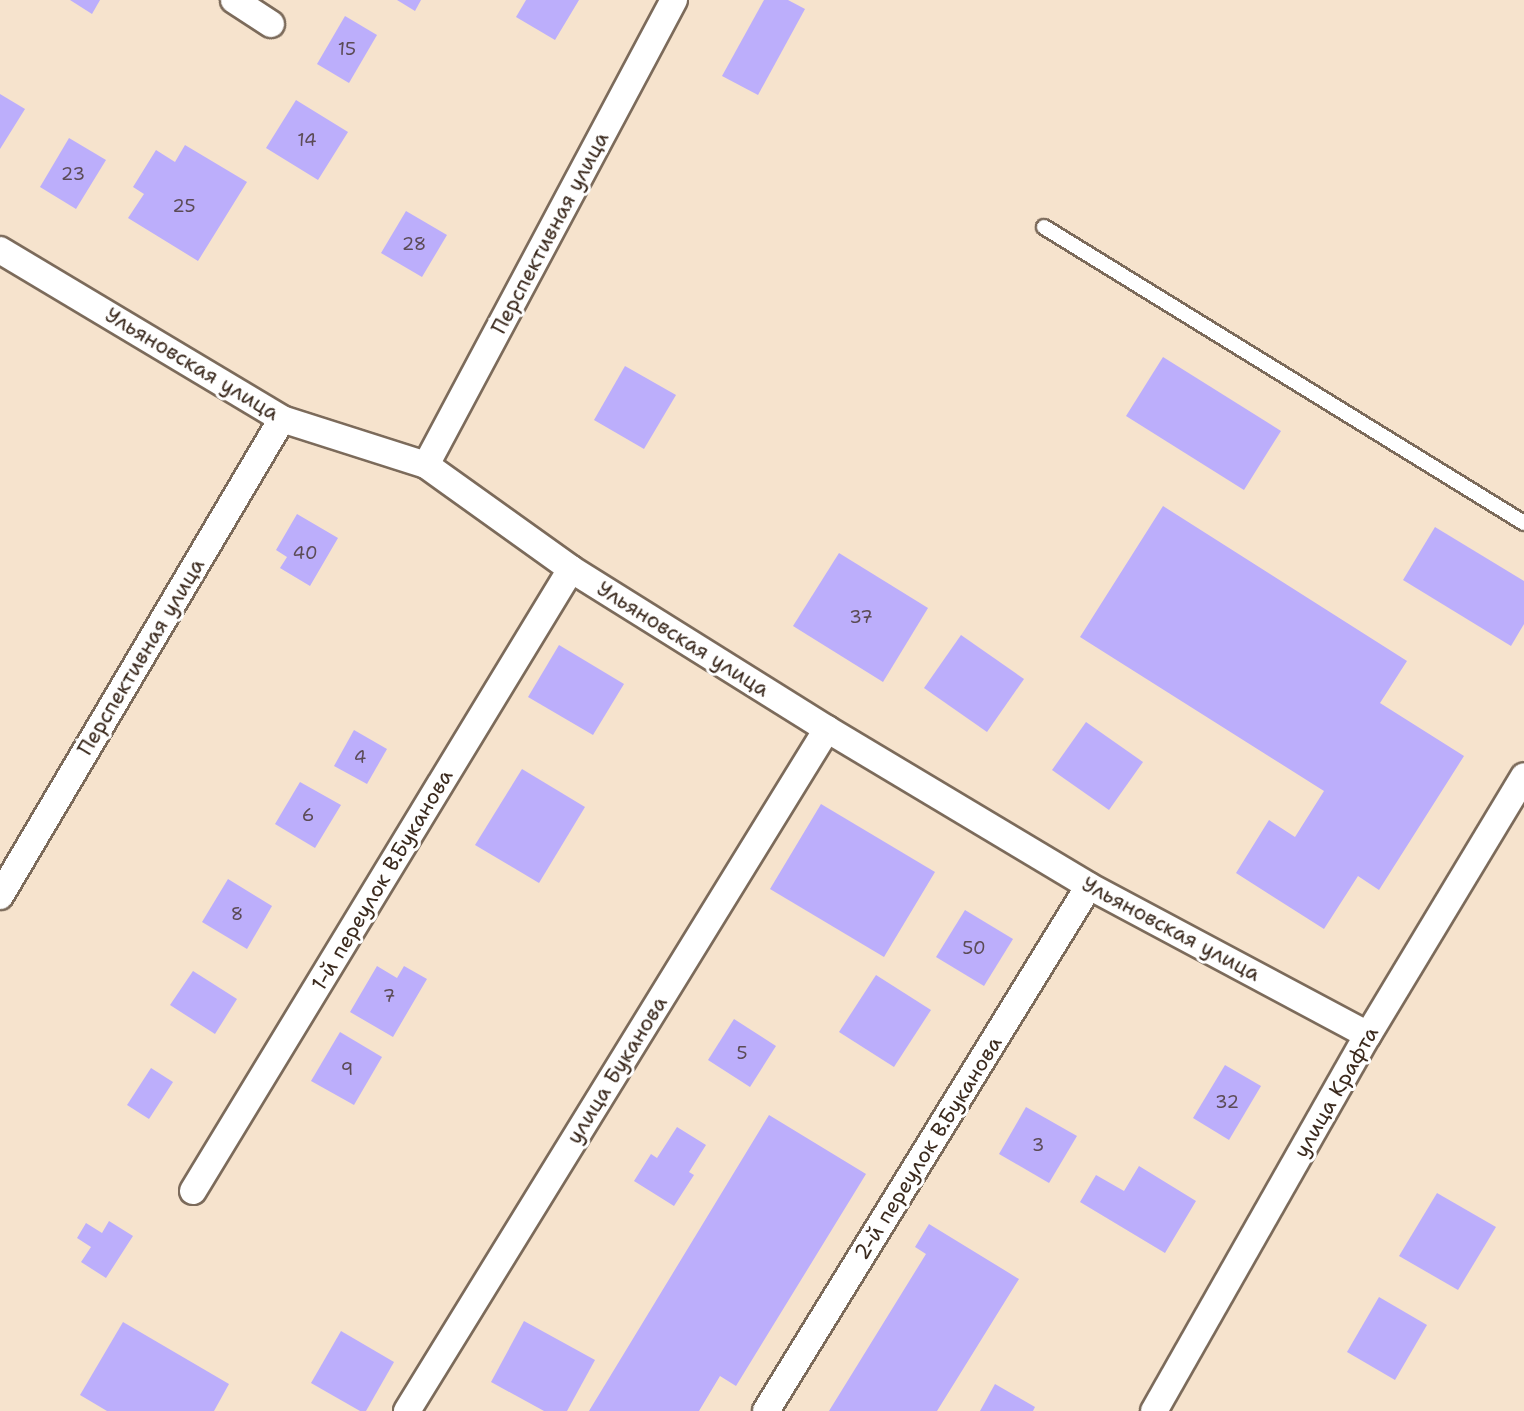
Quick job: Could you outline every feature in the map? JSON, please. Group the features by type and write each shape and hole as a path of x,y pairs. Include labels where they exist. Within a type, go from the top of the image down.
{"street":[{"path":"234,0 271,24"},
{"name":"Перспективная улица","path":"426,466 674,0"},
{"name":"Ульяновская улица","path":"0,250 282,419 426,466 571,569 827,729 1089,886 1368,1035"},
{"name":"Перспективная улица","path":"0,896 282,419"},
{"name":"1-й переулок В.Буканова","path":"193,1191 571,569"},
{"name":"улица Буканова","path":"407,1411 827,729"},
{"name":"улица Крафта","path":"1154,1411 1368,1035 1524,776"},
{"name":"2-й переулок В.Буканова","path":"766,1411 1089,886"}],"lane":[{"path":"1044,227 1524,523"}],"building":[{"path":"70,0 100,0 92,14"},
{"path":"397,0 421,0 415,11"},
{"path":"526,0 579,0 555,40 516,17"},
{"path":"764,0 788,0 805,9 758,95 722,76"},
{"path":"345,16 377,35 349,83 317,64"},
{"path":"0,94 25,109 0,149"},
{"path":"296,100 348,132 318,180 266,148"},
{"path":"69,138 106,160 76,209 40,187"},
{"path":"185,145 247,182 198,261 128,218 144,194 133,187 156,150 175,162"},
{"path":"406,211 447,235 422,277 381,253"},
{"path":"1163,357 1281,431 1244,490 1126,416"},
{"path":"625,366 676,395 644,449 594,420"},
{"path":"1163,506 1407,661 1380,703 1464,756 1379,890 1358,876 1324,929 1236,873 1269,820 1295,837 1324,791 1080,637"},
{"path":"297,514 338,538 310,586 280,568 287,557 276,550"},
{"path":"1435,527 1524,581 1524,624 1511,646 1403,580"},
{"path":"839,553 928,608 883,682 793,626"},
{"path":"961,635 1024,679 987,732 924,688"},
{"path":"559,645 624,684 593,735 528,697"},
{"path":"1086,722 1143,762 1109,810 1052,770"},
{"path":"354,730 387,749 367,784 334,766"},
{"path":"522,769 585,807 539,883 475,845"},
{"path":"300,782 341,805 315,848 275,824"},
{"path":"821,804 935,872 884,957 770,889"},
{"path":"228,879 272,906 247,949 202,922"},
{"path":"965,910 1013,939 984,986 936,957"},
{"path":"377,966 397,978 404,966 427,979 393,1037 350,1012"},
{"path":"193,971 237,999 215,1034 170,1005"},
{"path":"876,975 931,1010 894,1067 839,1032"},
{"path":"734,1019 776,1046 750,1087 708,1060"},
{"path":"340,1032 382,1057 354,1105 311,1081"},
{"path":"1225,1065 1261,1086 1229,1140 1193,1118"},
{"path":"151,1068 173,1082 149,1119 127,1105"},
{"path":"1026,1107 1077,1136 1049,1183 999,1154"},
{"path":"769,1115 866,1174 736,1386 720,1376 699,1411 589,1411"},
{"path":"677,1127 706,1145 689,1172 694,1175 674,1206 634,1181 651,1154 657,1158"},
{"path":"1139,1166 1196,1201 1165,1253 1080,1202 1096,1175 1124,1191"},
{"path":"1437,1193 1496,1227 1458,1290 1399,1256"},
{"path":"109,1221 133,1236 106,1278 81,1262 91,1247 77,1238 86,1223 102,1233"},
{"path":"929,1224 1019,1279 937,1411 829,1411 926,1254 915,1247"},
{"path":"1379,1297 1427,1325 1395,1380 1347,1352"},
{"path":"524,1321 595,1360 567,1411 544,1411 491,1382"},
{"path":"123,1322 229,1384 214,1411 107,1411 80,1395"},
{"path":"341,1331 394,1362 366,1411 360,1411 311,1383"},
{"path":"995,1384 1035,1407 1033,1411 980,1411"}]}
